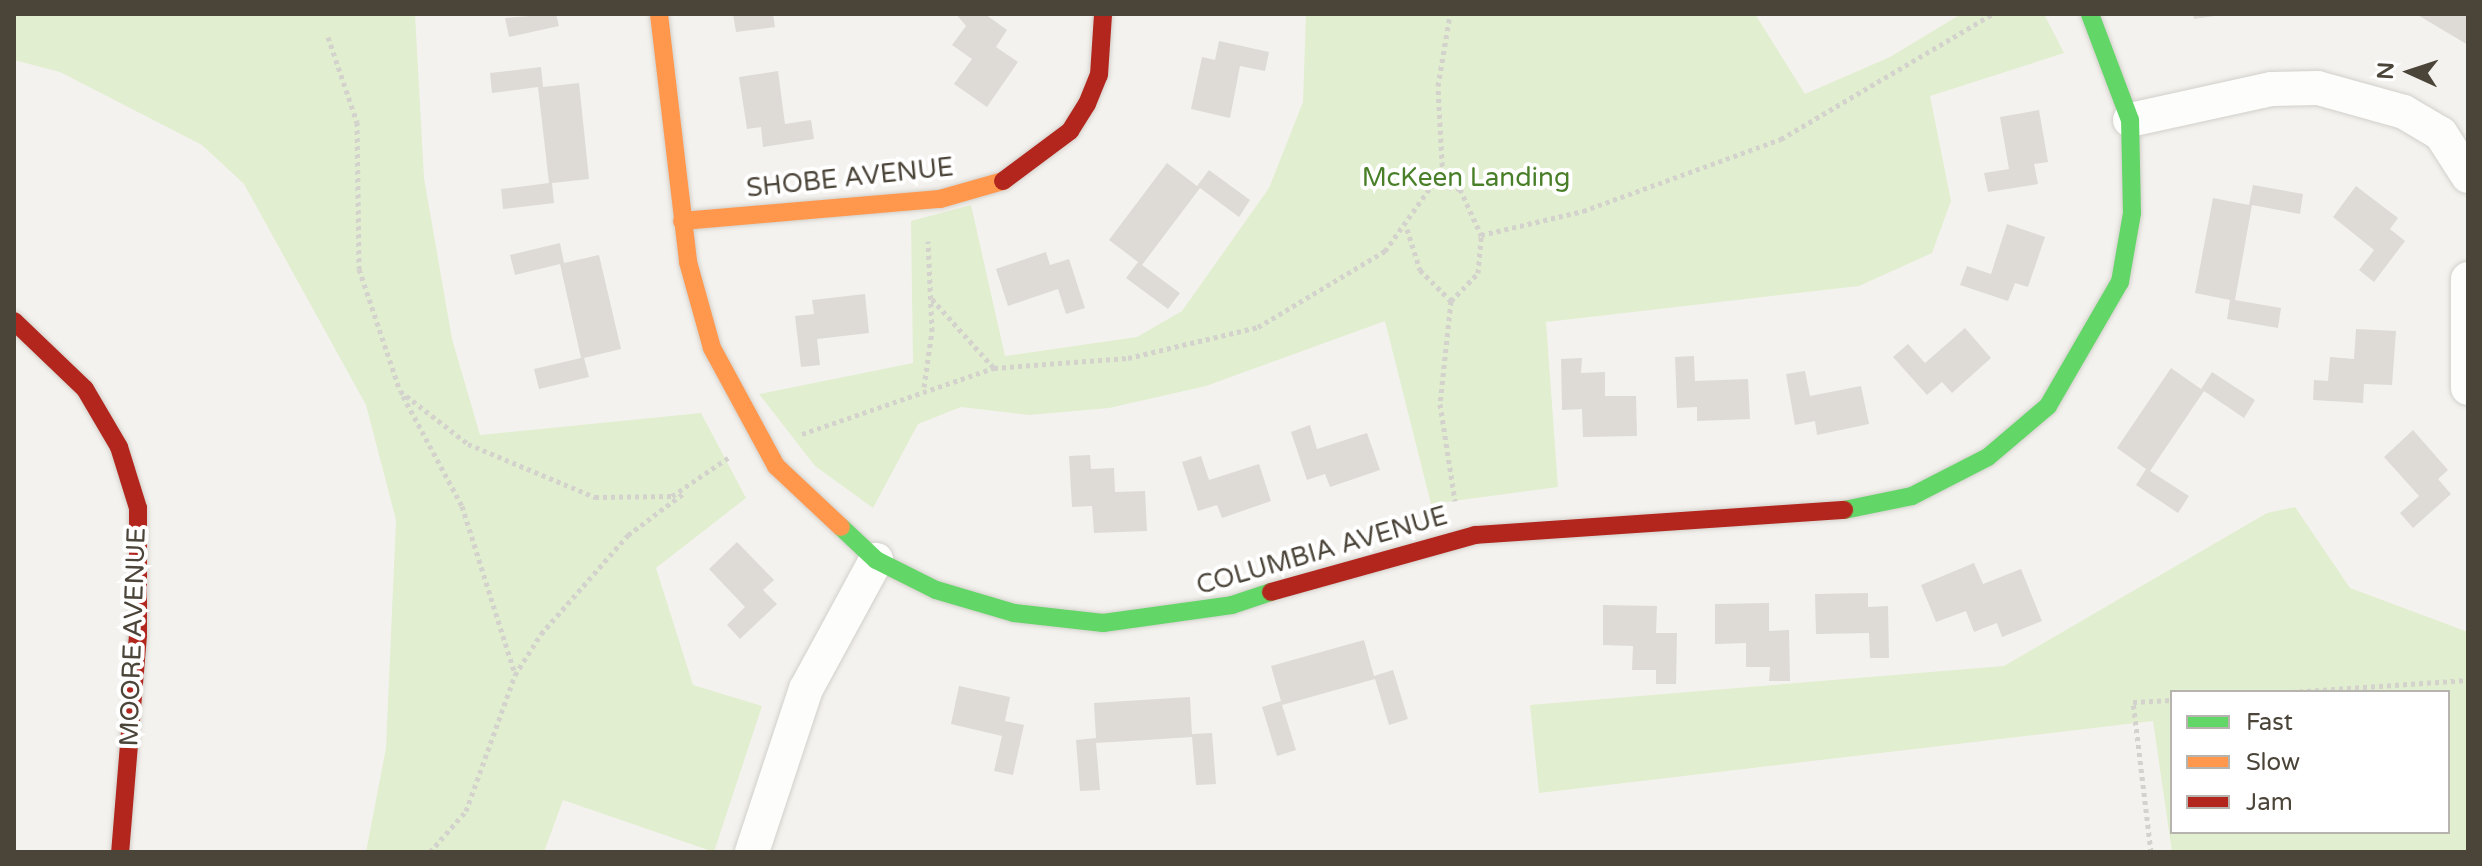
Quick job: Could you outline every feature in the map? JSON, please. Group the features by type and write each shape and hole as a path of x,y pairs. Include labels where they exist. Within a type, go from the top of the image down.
{"street":[{"name":"COLUMBIA AVENUE","path":"659,14 682,221 712,348 739,408 776,466 876,560 936,590 1014,613 1103,623 1232,605 1352,564 1464,538 1562,524 1825,514 1912,496 1988,457 2048,406 2090,345 2120,282 2132,213 2130,120 2090,14"},
{"name":"SHOBE AVENUE","path":"682,221 940,199 1017,177 1070,131 1087,104 1099,75 1103,14"},
{"path":"2130,120 2271,89 2318,88 2404,112 2441,134 2468,176"},
{"path":"2468,279 2468,388"},
{"name":"MOORE AVENUE","path":"14,321 85,389 119,447 138,508 138,635 120,852"},
{"path":"752,852 806,689 876,560"}],"path":[{"path":"1443,182 1438,86 1450,14"},
{"path":"1481,235 1583,211 1781,139 1992,14"},
{"path":"328,37 357,122 359,269 400,391 462,506 515,675"},
{"path":"794,435 924,387 994,368 1128,358 1258,327 1319,297 1407,228 1417,197 1443,182"},
{"path":"1443,182 1460,189 1481,235 1478,273 1451,301 1440,404 1464,538"},
{"path":"924,387 931,298 926,223"},
{"path":"1407,228 1420,270 1451,301"},
{"path":"931,298 994,368"},
{"path":"400,391 468,444 575,493 645,500 691,488"},
{"path":"430,852 466,811 515,675 572,591 628,535 735,453"},
{"path":"2320,690 2468,680"},
{"path":"2151,852 2133,702 2170,700"}],"green space":[{"path":"14,14 415,14 424,178 452,339 480,435 701,413 746,498 656,568 693,685 762,706 714,852 563,800 544,852 366,852 386,748 396,520 366,405 244,184 202,145 60,72 14,60"},
{"name":"McKeen Landing","path":"1306,14 1755,14 1805,94 1890,57 1961,14 2044,14 2064,53 1930,96 1951,201 1932,253 1859,286 1546,322 1558,487 1431,504 1385,321 1206,386 1109,408 1029,415 961,407 918,424 873,508 815,466 759,394 913,363 911,221 971,205 1005,356 1137,337 1182,311 1269,188 1303,102"},
{"path":"2295,507 2350,588 2468,632 2468,852 2172,852 2153,721 1539,793 1530,705 2004,666 2267,513"}],"building":[{"path":"556,14 559,26 509,37 505,18"},
{"path":"733,14 773,14 775,27 736,32"},
{"path":"956,14 985,14 1007,30 996,47 1018,62 987,107 954,84 972,59 952,45 966,26"},
{"path":"2193,14 2214,14 2214,16 2194,19"},
{"path":"2416,14 2468,14 2468,45 2448,33"},
{"path":"1219,41 1269,52 1265,71 1240,66 1230,118 1191,109 1202,57 1215,60"},
{"path":"541,67 543,87 579,83 589,179 552,183 554,203 503,209 501,189 549,183 538,87 492,93 490,73"},
{"path":"778,71 785,124 811,120 814,139 763,147 761,127 747,129 739,77"},
{"path":"2039,110 2048,162 2034,164 2038,184 1988,192 1984,173 2009,169 2000,117"},
{"path":"1167,163 1197,186 1209,170 1250,200 1239,217 1200,188 1142,265 1180,293 1168,309 1126,278 1138,262 1109,240"},
{"path":"2253,185 2303,194 2300,214 2252,205 2235,300 2281,308 2278,328 2227,319 2230,300 2195,293 2213,198 2249,205"},
{"path":"2356,186 2398,218 2390,229 2405,241 2374,282 2359,270 2374,250 2333,217"},
{"path":"2007,224 2045,237 2028,287 2015,283 2008,301 1960,285 1967,266 1991,274"},
{"path":"560,243 564,263 599,255 621,349 584,358 589,377 539,389 534,369 581,358 560,264 515,275 510,255"},
{"path":"1046,252 1050,265 1069,259 1085,308 1066,314 1058,289 1008,306 996,269"},
{"path":"865,294 869,333 817,339 820,365 801,367 795,316 814,314 812,300"},
{"path":"1965,328 1991,358 1952,393 1942,382 1927,395 1893,357 1908,344 1925,363"},
{"path":"2356,329 2396,331 2392,385 2364,384 2363,403 2313,400 2314,380 2328,381 2330,357 2354,359"},
{"path":"1694,356 1695,381 1748,379 1750,419 1697,421 1697,407 1677,408 1675,357"},
{"path":"1582,358 1581,373 1605,372 1605,396 1636,396 1637,436 1583,437 1582,409 1562,410 1561,359"},
{"path":"2171,368 2201,389 2212,372 2255,400 2244,418 2204,391 2150,471 2189,496 2178,513 2136,485 2146,469 2117,448"},
{"path":"1805,371 1810,396 1861,386 1869,424 1817,435 1815,421 1795,425 1786,374"},
{"path":"1310,425 1317,449 1367,433 1380,470 1330,487 1325,474 1307,480 1291,432"},
{"path":"2413,430 2448,470 2438,479 2451,494 2413,528 2400,513 2419,496 2384,457"},
{"path":"1090,455 1091,469 1114,468 1115,492 1145,491 1147,531 1094,533 1092,506 1072,507 1069,456"},
{"path":"1201,456 1209,480 1259,464 1271,501 1222,518 1217,505 1198,511 1182,462"},
{"path":"737,542 774,580 763,590 777,604 740,639 727,625 745,607 709,569"},
{"path":"1974,563 1983,584 2021,569 2042,621 2002,637 1997,623 1974,632 1966,611 1936,622 1921,585"},
{"path":"1868,593 1868,607 1888,606 1889,658 1870,658 1869,633 1816,634 1815,594"},
{"path":"1769,603 1769,631 1789,630 1790,681 1769,681 1770,667 1746,667 1746,643 1715,644 1715,604"},
{"path":"1603,605 1657,606 1656,633 1677,633 1676,684 1656,684 1656,670 1632,670 1633,646 1603,645"},
{"path":"1364,640 1374,676 1393,670 1408,719 1389,725 1375,679 1282,705 1296,750 1277,756 1262,707 1281,701 1271,666"},
{"path":"959,686 1010,697 1005,721 1024,725 1013,775 994,771 1002,736 951,724"},
{"path":"1190,697 1192,734 1212,733 1216,784 1196,785 1192,737 1096,743 1100,790 1080,791 1076,740 1096,738 1094,703"}],"traffic: fast":[{"path":"1844,510 1912,496 1988,457 2048,406 2120,282 2132,213 2130,120 2090,14"},
{"path":"841,527 876,560 936,590 1014,613 1103,623 1232,605 1271,592"}],"traffic: slow":[{"path":"659,14 688,262 712,348 776,466 841,527"},
{"path":"682,221 940,199 1003,181"}],"traffic: jam":[{"path":"1003,181 1070,131 1087,104 1099,75 1103,14"},
{"path":"14,321 85,389 119,447 138,508 138,635 120,852"},
{"path":"1271,592 1475,535 1844,510"}]}
